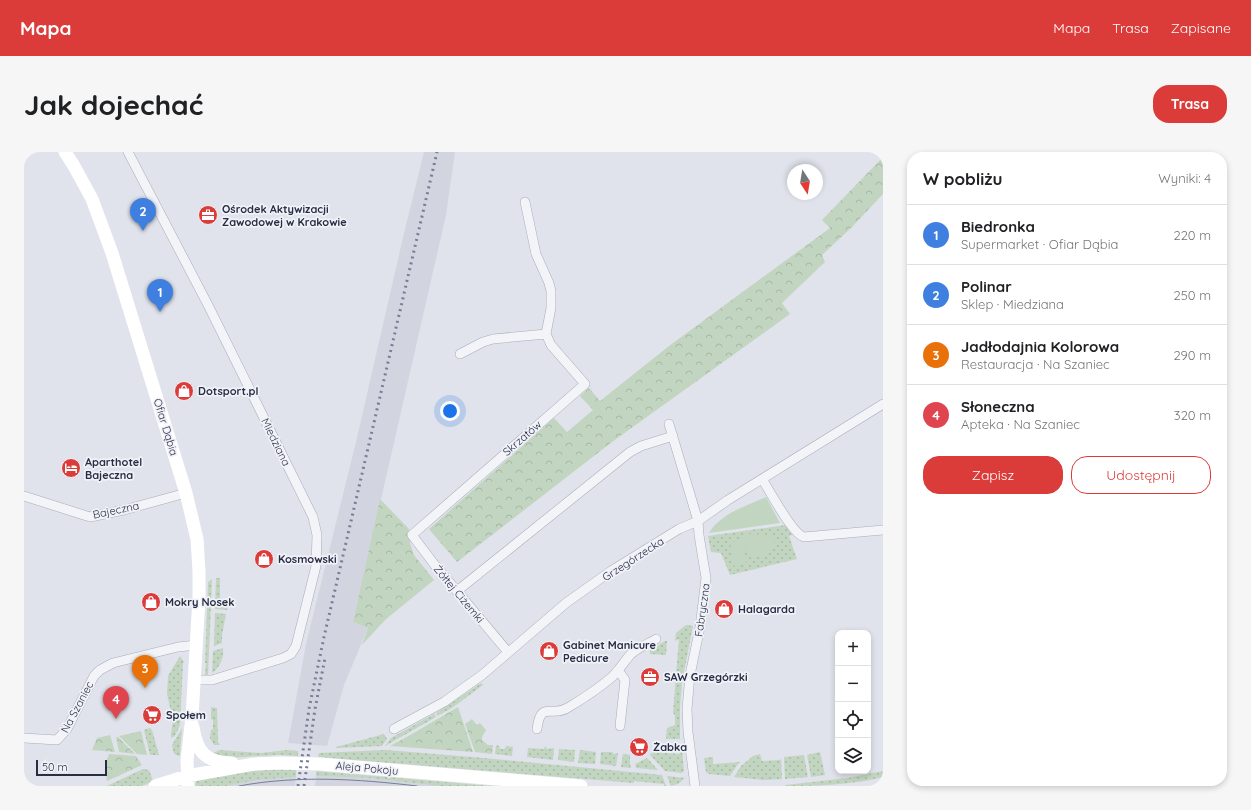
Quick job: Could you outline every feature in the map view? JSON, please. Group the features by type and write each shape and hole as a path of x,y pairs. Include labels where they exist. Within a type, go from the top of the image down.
{"street":[{"name":"Ofiar Dąbia","path":"65,152 92,199 112,253 186,493 197,539 200,598 187,782"},
{"name":"Miedziana","path":"128,152 208,305 313,517 317,536 316,566 306,609 293,652 283,658 212,680 194,680"},
{"path":"460,354 483,342 493,339 546,334 551,308 551,291 536,254 525,202"},
{"name":"Skrzatów","path":"412,535 585,384 551,345 546,334"},
{"name":"Grzegórzecka","path":"394,729 450,697 482,676 566,603 611,571 679,529 698,521 719,506 883,404"},
{"name":"Fabryczna","path":"669,424 698,521 706,578 700,628 690,675 687,709 688,732 695,786"},
{"path":"457,592 630,452 655,441 672,436"},
{"path":"762,479 788,521 800,536 804,537 883,530"},
{"name":"Bajeczna","path":"24,496 90,517 124,510 186,493"},
{"name":"Żółtej Ciżemki","path":"412,535 434,564 508,652"},
{"path":"537,729 538,719 542,714 545,712 557,712 564,710 612,677 634,652 656,639"},
{"name":"Na Szaniec","path":"24,738 58,740 67,729 94,676 100,670 113,663 178,647 197,645"},
{"path":"618,670 625,682 620,726"},
{"name":"Ofiar Dąbia","path":"192,717 196,739 199,747 206,757 227,763 254,764"},
{"name":"Aleja Pokoju","path":"155,786 187,782 254,764 286,763 320,764 581,786"},
{"path":"542,783 555,786"}],"shaded area":[{"path":"424,152 455,152 446,215 353,622 368,628 344,685 327,746 288,743 306,644 356,442"},
{"path":"316,776 370,778 439,786 315,786"},
{"path":"296,777 295,786 226,786 257,780"}],"green space":[{"path":"883,157 883,194 851,228 822,255 825,262 782,303 790,314 612,442 457,562 429,529 554,418 567,432 593,410 580,396 589,388 600,401 669,346 830,228 822,220"},
{"path":"766,497 780,523 709,533 714,526 734,511"},
{"path":"380,499 409,529 410,543 414,555 434,580 385,620 362,645 368,628 353,622"},
{"path":"786,525 792,535 789,536 797,559 730,575 721,553 711,552 708,536"},
{"path":"744,534 777,535 771,553 751,558 743,541 747,564 733,566 730,542 743,540"},
{"path":"216,578 220,578 220,601 229,603 227,610 215,609"},
{"path":"212,579 208,676 205,675 205,663 208,582"},
{"path":"215,613 226,614 222,643 214,646"},
{"path":"686,625 693,626 682,682 680,739 667,739 667,728 675,725 675,715 673,713 679,639 675,641 676,633"},
{"path":"667,641 666,655 650,654 650,650"},
{"path":"223,648 221,662 212,673 213,651"},
{"path":"180,656 184,662 180,725 175,736 171,738 173,720 167,694 168,676"},
{"path":"481,683 483,685 452,708 437,716 436,713"},
{"path":"211,707 217,708 218,742 220,745 214,745 210,738 211,730 213,729"},
{"path":"458,707 473,752 390,746 412,734"},
{"path":"434,714 436,717 385,746 391,738"},
{"path":"472,719 477,725 480,723 486,730 482,740 488,745 493,745 492,754 475,752 465,724"},
{"path":"150,728 152,730 159,755 150,755 144,730"},
{"path":"182,728 180,756 174,754 172,745"},
{"path":"141,731 147,755 137,754 119,736"},
{"path":"384,734 387,739 382,746 336,748 336,747"},
{"path":"110,735 115,752 92,750 97,738"},
{"path":"116,737 118,737 135,754 119,752"},
{"path":"496,745 499,746 500,749 504,749 507,746 513,747 512,756 495,754"},
{"path":"545,746 547,749 554,748 553,760 527,757 528,748 544,749"},
{"path":"559,749 575,750 574,762 558,760"},
{"path":"682,749 684,771 682,773 665,771 650,755 653,752 679,754"},
{"path":"220,750 261,753 287,750 298,751 298,756 279,755 224,758 213,753"},
{"path":"386,750 662,775 666,786 664,786 664,784 634,781 634,783 318,757 319,753"},
{"path":"580,750 596,752 595,764 578,763"},
{"path":"601,752 613,752 613,754 618,753 616,766 600,764"},
{"path":"820,752 825,775 811,777 807,755"},
{"path":"109,754 136,756 142,765 107,781 105,765"},
{"path":"623,754 630,755 631,768 621,767"},
{"path":"760,754 762,761 780,760 781,758 782,779 764,780 734,777 741,766 753,756"},
{"path":"804,755 808,777 785,779 784,757"},
{"path":"713,757 713,764 741,762 730,776 709,774 706,772 704,758"},
{"path":"647,758 658,770 636,768 635,764"},
{"path":"143,769 149,770 153,781 142,786 107,786"},
{"path":"278,769 296,770 296,777 257,780 226,786 195,786 196,780 242,772"},
{"path":"316,771 493,786 439,786 370,778 316,776"},
{"path":"883,771 883,777 859,782 786,786 847,778"},
{"path":"667,776 685,778 678,784 671,786"}],"tram line":[{"path":"239,786 283,780 306,779 350,780 417,786"}],"railway":[{"path":"298,786 309,709 324,637 437,152"},
{"path":"304,786 315,709 325,658"}],"place":[{"name":"Ośrodek Aktywizacji Zawodowej w Krakowie","path":"208,215"},
{"name":"Polinar","path":"143,231"},
{"name":"Biedronka","path":"160,312"},
{"name":"Dotsport.pl","path":"184,391"},
{"name":"Aparthotel Bajeczna","path":"71,468"},
{"name":"Kosmowski","path":"264,559"},
{"name":"Mokry Nosek","path":"151,602"},
{"name":"Halagarda","path":"724,609"},
{"name":"Gabinet Manicure Pedicure","path":"549,651"},
{"name":"SAW Grzegórzki","path":"650,677"},
{"name":"Jadłodajnia Kolorowa","path":"145,688"},
{"name":"Społem","path":"152,715"},
{"name":"Słoneczna","path":"116,719"},
{"name":"Żabka","path":"639,747"}]}
